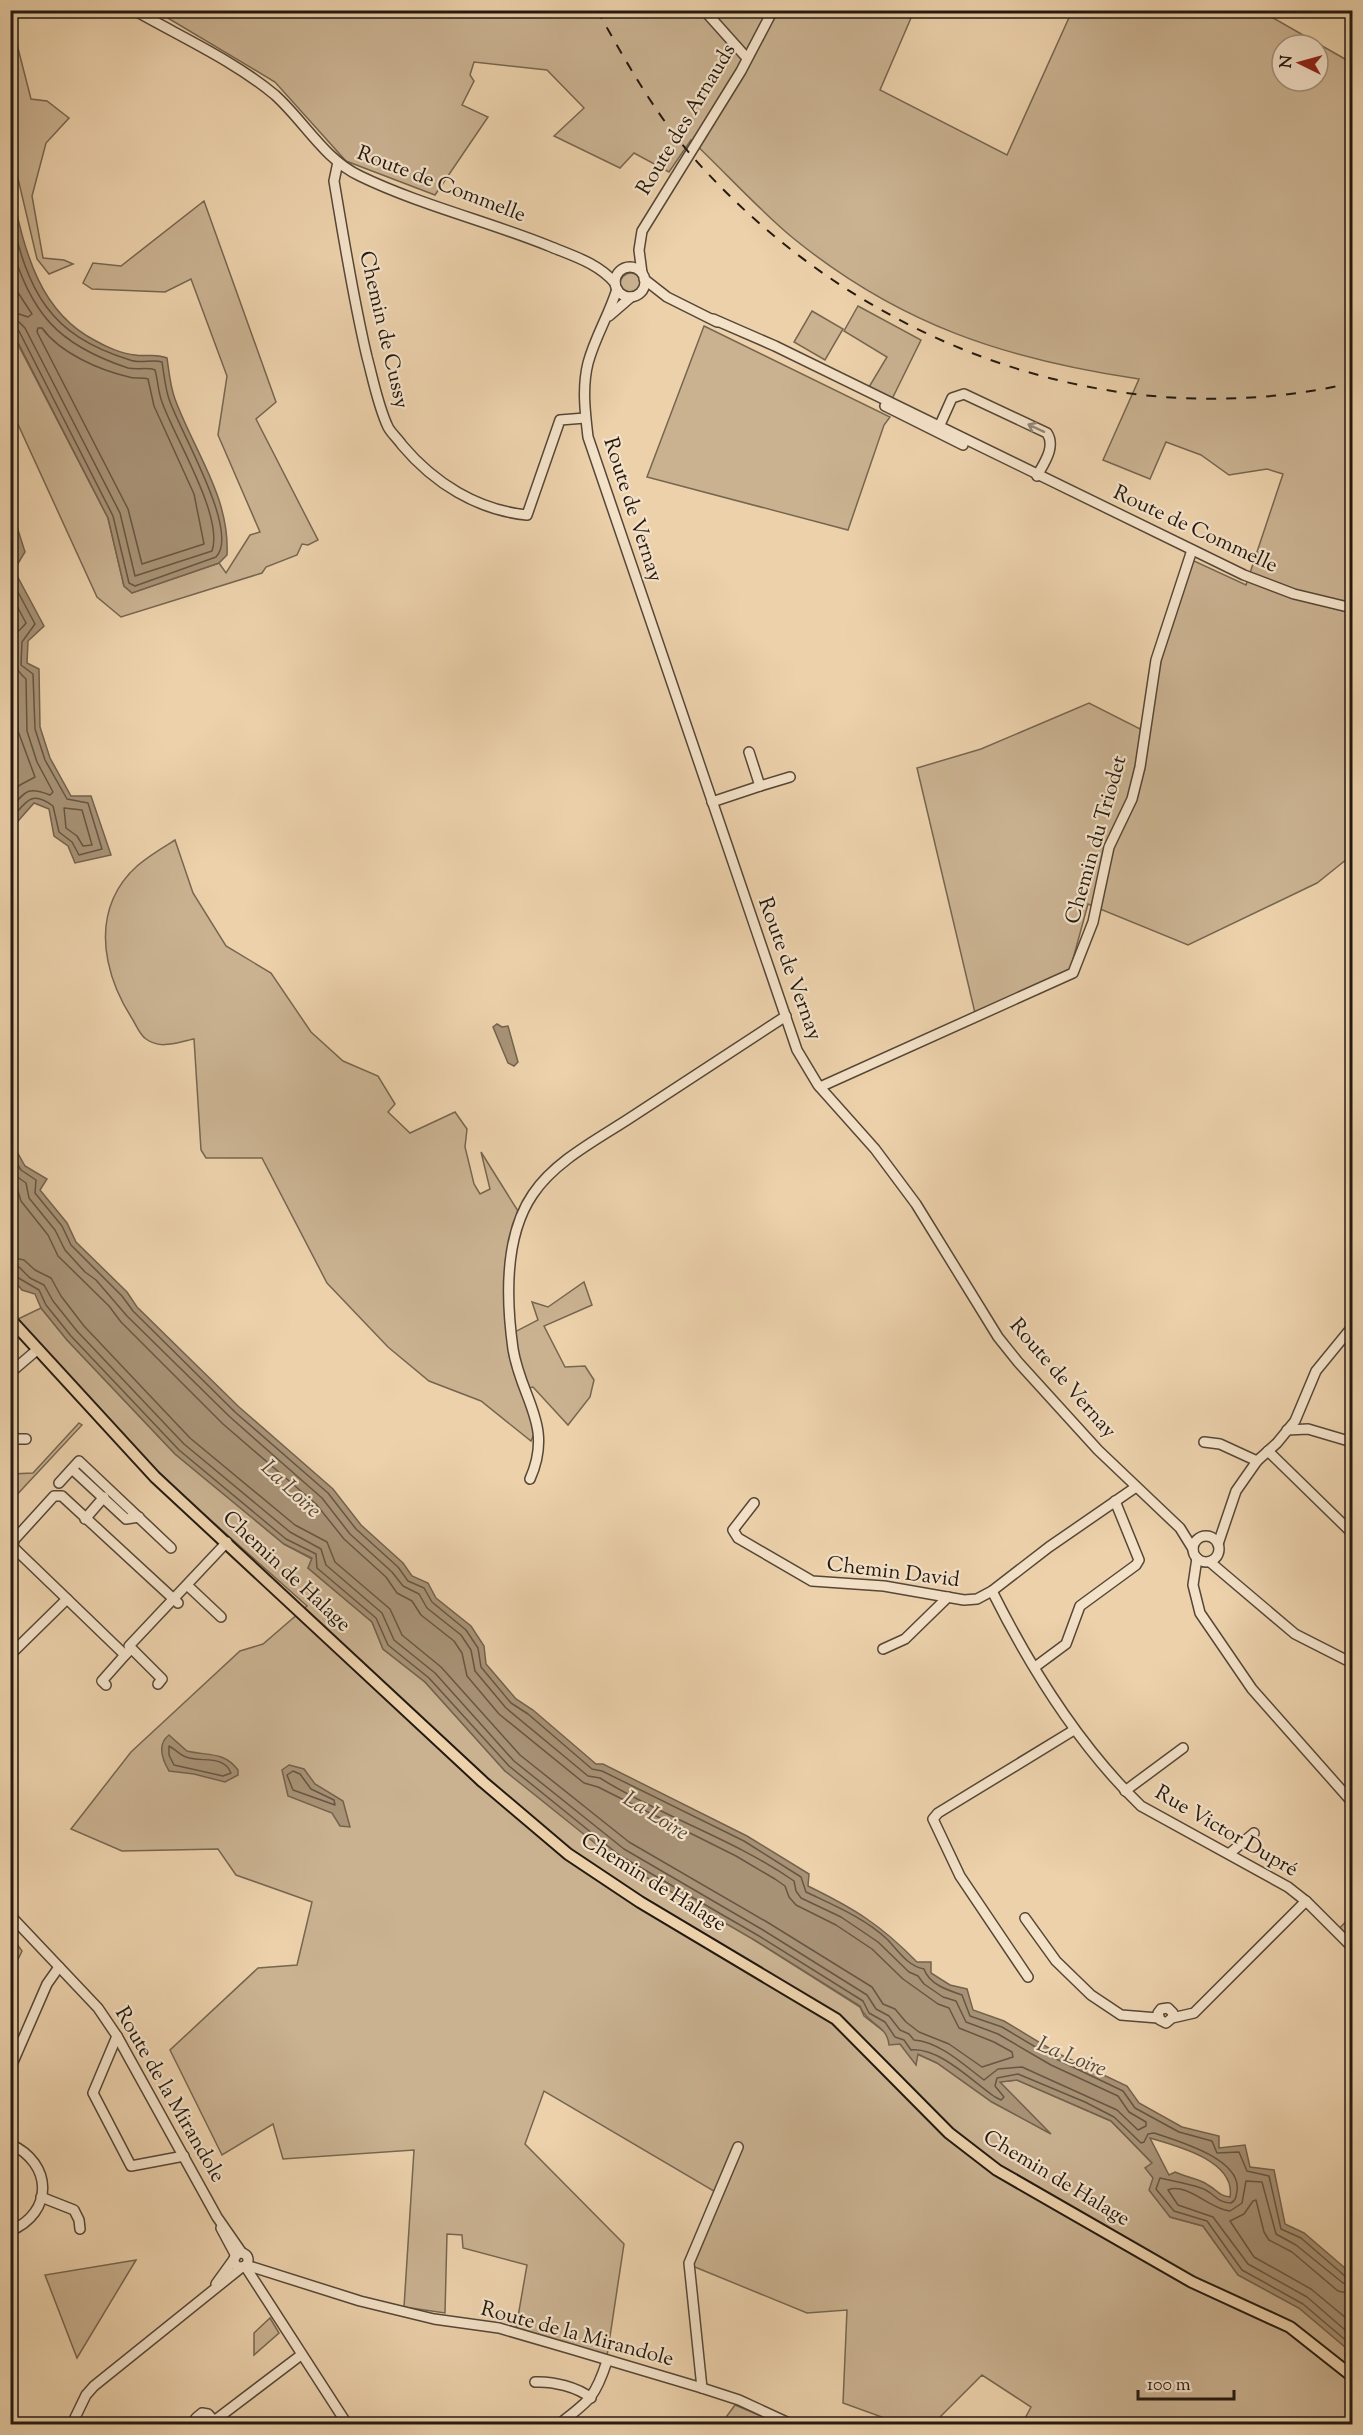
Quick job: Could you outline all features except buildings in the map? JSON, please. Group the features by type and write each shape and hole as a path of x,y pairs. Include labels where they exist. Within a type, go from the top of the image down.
{"main road":[{"name":"Chemin de Halage","path":"10,1319 138,1460 483,1782 561,1848 640,1902 742,1960 836,2019 915,2101 969,2151 1055,2205 1175,2273 1290,2327 1353,2376"}],"street":[{"name":"Route de Commelle","path":"134,10 259,83 286,106 338,162 374,182 507,229 602,269 626,268"},
{"path":"704,10 746,57"},
{"name":"Route des Arnauds","path":"643,276 639,250 642,231 741,71 746,57 773,10"},
{"name":"Chemin de Cussy","path":"338,162 334,181 357,313 388,428 411,455 436,478 474,502 512,514 526,515 560,420 585,418"},
{"name":"Route des Arnauds","path":"626,268 639,250"},
{"path":"626,268 643,276 640,293 631,297 623,295 616,286 617,275 626,268"},
{"name":"Route de Commelle","path":"602,269 616,286"},
{"name":"Route de Commelle","path":"643,276 667,297 939,435 1028,471"},
{"name":"Route de Vernay","path":"616,286 609,316 588,364 584,382 585,418 595,460 797,1050 820,1087 875,1149 916,1204 998,1336 1058,1408 1180,1528 1202,1558 1234,1581 1265,1611 1295,1634 1353,1663"},
{"name":"Route de Commelle","path":"640,293 667,297"},
{"name":"Route de Vernay","path":"609,316 631,297"},
{"name":"Route de Commelle","path":"713,319 775,346 1037,476 1244,575 1294,594 1353,608"},
{"path":"939,427 952,398 964,394 1047,433 1051,444 1050,451 1037,476"},
{"name":"Chemin du Triodet","path":"820,1087 1073,974 1093,922 1109,847 1132,799 1140,767 1156,660 1192,550"},
{"path":"749,752 760,786"},
{"path":"712,802 790,777"},
{"path":"530,1479 536,1466 539,1429 515,1362 511,1329 513,1243 530,1200 548,1178 567,1161 786,1016"},
{"path":"1202,1558 1217,1557 1223,1526 1236,1491 1257,1461 1287,1430 1317,1371 1353,1327"},
{"path":"10,1373 38,1349"},
{"path":"10,1424 14,1439 26,1438"},
{"path":"1287,1430 1308,1430 1353,1442"},
{"path":"1204,1442 1220,1444 1257,1461"},
{"path":"1268,1451 1353,1533"},
{"path":"59,1483 79,1461 171,1548"},
{"path":"72,1469 126,1519 139,1517"},
{"name":"Chemin David","path":"754,1503 733,1530 738,1538 792,1572 812,1581 884,1586 948,1597 977,1599 992,1591 1136,1486"},
{"path":"158,1684 162,1679 67,1599 13,1547 14,1540 54,1496 62,1496 176,1600"},
{"path":"85,1518 104,1497"},
{"path":"1035,1667 1066,1644 1080,1606 1136,1565 1139,1560 1115,1501"},
{"path":"1223,1526 1196,1541 1202,1558 1193,1585 1200,1613 1252,1689 1353,1802"},
{"name":"Route de Vernay","path":"1180,1528 1208,1536"},
{"path":"1208,1536 1219,1547 1234,1581"},
{"path":"106,1685 102,1681 229,1544"},
{"path":"189,1587 221,1617"},
{"name":"Rue Victor Dupré","path":"992,1591 1074,1730 1125,1791 1141,1806 1230,1853 1306,1900 1353,1947"},
{"path":"883,1649 905,1639 948,1597"},
{"path":"10,1655 67,1599"},
{"path":"1028,1977 960,1876 933,1819 938,1813 996,1775 1074,1730"},
{"path":"1125,1791 1183,1748"},
{"path":"1230,1853 1254,1833"},
{"path":"1025,1918 1056,1961 1091,1995 1121,2015 1158,2018 1166,2023 1172,2018 1197,2011 1207,1997 1306,1900"},
{"name":"Route de la Mirandole","path":"10,1915 98,2008 117,2036 218,2217 237,2256 248,2258 244,2266"},
{"path":"10,2068 47,1984 59,1967"},
{"path":"117,2036 93,2093 131,2166 184,2156"},
{"path":"10,2144 24,2150 35,2162 42,2182 37,2210 29,2220 10,2231"},
{"path":"702,2388 689,2263 738,2147"},
{"path":"41,2197 74,2210 80,2229"},
{"path":"213,2288 237,2256"},
{"path":"72,2424 86,2395 94,2386 213,2288 244,2266"},
{"name":"Route de la Mirandole","path":"244,2266 360,2301 434,2319 499,2328 739,2400 791,2424"},
{"name":"Route de la Mirandole","path":"244,2266 348,2424"},
{"path":"196,2424 195,2418 202,2413 208,2414 212,2422 301,2355"},
{"path":"559,2424 591,2398 598,2389 607,2361"},
{"path":"535,2382 547,2382 585,2393 591,2398"}],"shaded area":[{"path":"156,11 914,11 880,90 1007,155 1072,11 1261,11 1300,33 1270,33 1270,93 1330,93 1330,50 1352,63 1352,855 1317,883 1188,945 1088,904 1070,970 975,1013 917,768 981,749 1089,703 1140,729 1192,560 1246,585 1283,474 1267,469 1229,475 1201,455 1166,442 1150,479 1103,460 1139,379 1043,361 999,349 914,316 873,294 793,238 691,140 669,172 634,153 620,168 554,136 584,108 547,70 474,62 470,75 474,81 462,105 488,117 435,195 346,161 275,82"},
{"path":"10,17 31,99 47,101 69,118 46,143 32,196 43,258 64,260 73,264 49,274 37,259 11,149 17,106 11,80"},
{"path":"204,201 276,402 256,419 318,540 308,545 302,544 297,555 266,567 262,573 121,617 97,597 11,409 10,329 108,518 124,586 132,593 219,563 226,573 250,535 260,532 218,435 227,376 191,279 165,292 92,289 83,283 93,263 121,266"},
{"path":"631,273 639,276 642,284 639,292 631,295 623,292 620,284 623,276"},
{"path":"858,306 921,340 892,399 869,387 887,357 844,331"},
{"path":"812,311 843,329 825,360 794,342"},
{"path":"704,326 890,417 884,425 848,530 647,477"},
{"path":"175,840 193,893 226,946 271,973 311,1032 343,1061 378,1076 395,1104 388,1112 410,1133 455,1112 467,1129 465,1147 474,1184 480,1194 490,1189 481,1152 518,1211 506,1258 507,1336 538,1320 532,1302 548,1307 584,1282 592,1305 544,1326 565,1367 585,1366 594,1380 590,1397 568,1425 533,1387 521,1390 535,1432 531,1441 481,1401 429,1381 388,1347 327,1283 262,1158 206,1158 201,1150 194,1039 164,1045 144,1037 118,992 112,977 106,946 108,914 118,889 139,864"},
{"path":"41,1308 67,1340 175,1454 284,1544 312,1559 308,1568 372,1622 383,1649 425,1682 505,1771 756,1941 860,2007 864,2016 900,2044 916,2064 917,2054 937,2063 992,2102 1048,2132 999,2082 1017,2080 1111,2121 1153,2164 1153,2178 1170,2217 1203,2226 1238,2275 1299,2308 1345,2347 1350,2360 1352,2356 1352,2424 1022,2424 1031,2407 982,2375 933,2424 889,2424 890,2420 843,2403 847,2310 807,2313 690,2265 719,2194 544,2091 525,2144 624,2244 607,2356 516,2328 527,2265 463,2248 462,2235 447,2234 445,2313 404,2307 414,2150 283,2159 273,2124 222,2155 170,2050 258,1968 297,1965 312,1902 236,1875 218,1849 122,1851 71,1829 131,1752 240,1651 263,1644 307,1606 160,1475 16,1320"},
{"path":"79,1423 82,1425 11,1501 11,1474 33,1473"},
{"path":"1352,1915 1352,1943 1338,1930"},
{"path":"11,1936 22,1951 11,1974"},
{"path":"136,2260 77,2358 45,2275"},
{"path":"270,2318 279,2333 254,2355 254,2333"},
{"path":"735,2405 780,2424 721,2424"}],"water":[{"path":"10,185 21,230 36,274 46,294 59,312 76,328 110,348 130,354 167,358 175,399 217,494 223,513 227,555 219,563 132,593 124,586 108,518 11,329"},
{"path":"11,508 25,552 14,570 44,626 28,641 27,663 39,669 40,727 50,758 71,796 91,796 111,855 75,863 68,846 54,836 49,809 34,803 11,829"},
{"path":"497,1024 502,1027 508,1026 518,1062 514,1066 508,1063 493,1027"},
{"name":"La Loire","path":"11,1141 25,1166 47,1179 40,1190 67,1223 76,1242 127,1292 137,1307 239,1407 333,1489 361,1525 403,1563 412,1576 428,1583 436,1598 471,1626 484,1646 486,1664 516,1699 533,1710 596,1764 603,1764 747,1836 809,1874 808,1886 867,1919 917,1962 931,1962 931,1973 950,1985 967,1989 973,2010 1004,2021 1057,2053 1127,2086 1139,2103 1182,2127 1219,2136 1219,2148 1245,2145 1250,2167 1274,2170 1285,2224 1304,2233 1352,2274 1352,2356 1350,2361 1345,2358 1345,2347 1299,2308 1238,2275 1203,2226 1170,2217 1149,2190 1153,2178 1145,2168 1152,2163 1111,2121 1017,2080 1000,2082 1051,2134 992,2102 937,2063 918,2054 916,2065 900,2044 889,2045 885,2033 867,2017 860,2006 756,1941 616,1860 505,1771 425,1682 383,1649 372,1622 308,1568 312,1558 284,1544 175,1454 67,1340 41,1308 35,1294 22,1290 11,1277","holes":["1150,2138 1189,2151 1215,2165 1224,2174 1229,2184 1230,2197 1205,2183 1175,2172 1169,2175"]},
{"path":"169,1735 187,1751 215,1755 227,1760 238,1770 238,1775 225,1782 194,1774 169,1771 164,1762 162,1747"},
{"path":"289,1765 304,1769 315,1784 343,1801 350,1827 340,1826 332,1813 288,1796 282,1770"}],"railway":[{"path":"597,10 629,67 677,138 756,221 829,277 908,324 991,360 1078,385 1168,397 1260,397 1352,383"}]}
